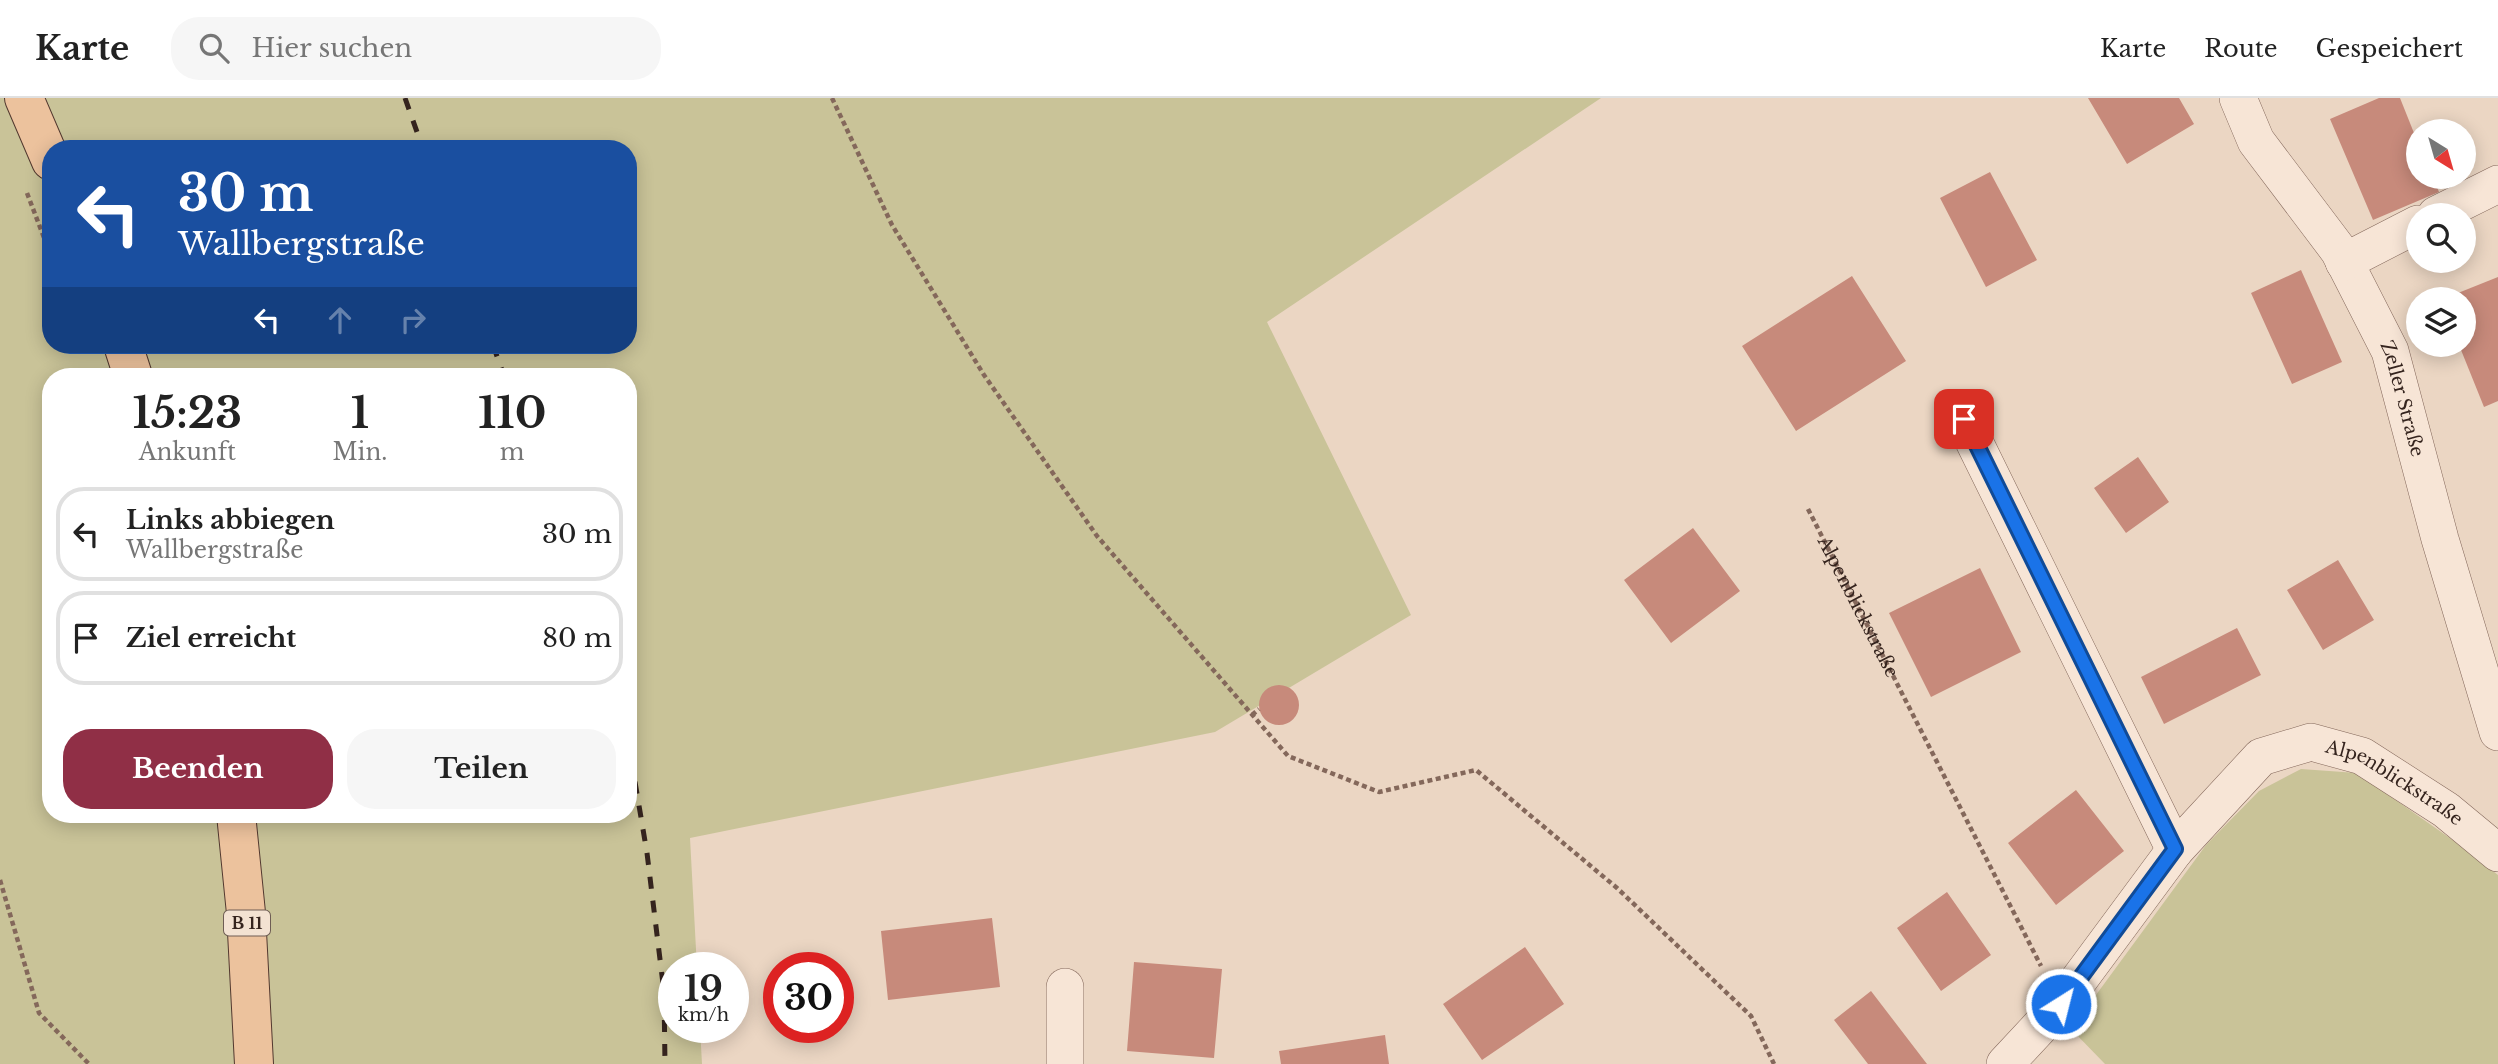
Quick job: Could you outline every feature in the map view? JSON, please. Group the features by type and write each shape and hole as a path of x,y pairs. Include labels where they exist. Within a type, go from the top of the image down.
{"main road":[{"path":"24,98 42,140"},
{"name":"B 11","path":"237,823 246,913 254,1064"}],"street":[{"name":"Zeller Straße","path":"2238,98 2256,141 2339,251 2390,351 2440,539 2498,732"},
{"path":"2460,203 2498,184"},
{"path":"2344,262 2406,230"},
{"path":"1964,419 2175,849"},
{"name":"Alpenblickstraße","path":"2006,1064 2061,1004 2175,849 2261,757 2311,742 2362,756 2446,810 2498,853"},
{"path":"1065,987 1065,1064"}],"path":[{"path":"832,98 892,225 984,375 1097,536 1288,756 1379,792 1476,770 1617,888 1751,1016 1774,1064"},
{"name":"Alpenblickstraße","path":"1808,509 2061,1004"},
{"path":"1252,715 1259,709"},
{"path":"0,880 38,1013 89,1064"}],"shaded area":[{"path":"0,98 1601,98 1267,322 1411,615 1215,732 690,838 696,952 658,952 658,1043 701,1043 702,1064 0,1064"},
{"path":"2301,769 2357,773 2498,875 2498,1064 2105,1064 2071,1029 2206,845 2259,791"}],"building":[{"path":"2088,98 2179,98 2194,124 2127,164"},
{"path":"2379,98 2400,98 2408,119 2406,119 2406,189 2438,189 2439,192 2413,203 2406,203 2406,206 2373,220 2330,119"},
{"path":"1990,172 2037,260 1986,287 1940,198"},
{"path":"2301,270 2342,362 2292,384 2251,293"},
{"path":"1852,276 1906,361 1796,431 1742,346"},
{"path":"2498,277 2498,401 2484,407 2464,357 2476,357 2476,287 2473,287"},
{"path":"2138,457 2169,502 2126,533 2094,488"},
{"path":"1693,528 1740,591 1671,643 1624,580"},
{"path":"2338,560 2374,620 2323,650 2287,590"},
{"path":"1980,568 2021,652 1931,697 1889,613"},
{"path":"2237,628 2261,675 2164,724 2141,677"},
{"path":"1279,685 1293,691 1299,705 1293,719 1279,725 1265,719 1259,705 1265,691"},
{"path":"2076,790 2124,851 2056,905 2008,843"},
{"path":"1947,892 1991,955 1941,991 1897,928"},
{"path":"992,918 1000,987 888,1000 881,931"},
{"path":"1525,947 1564,1004 1482,1060 1443,1004"},
{"path":"1134,962 1222,969 1214,1058 1127,1051"},
{"path":"1871,991 1927,1064 1868,1064 1834,1020"},
{"path":"1385,1035 1389,1064 1281,1064 1279,1051"}],"railway":[{"path":"405,98 420,140"},
{"path":"496,354 501,368"},
{"path":"637,794 664,992 665,1064"}],"route":[{"path":"1964,419 2175,849 2061,1004"}]}
